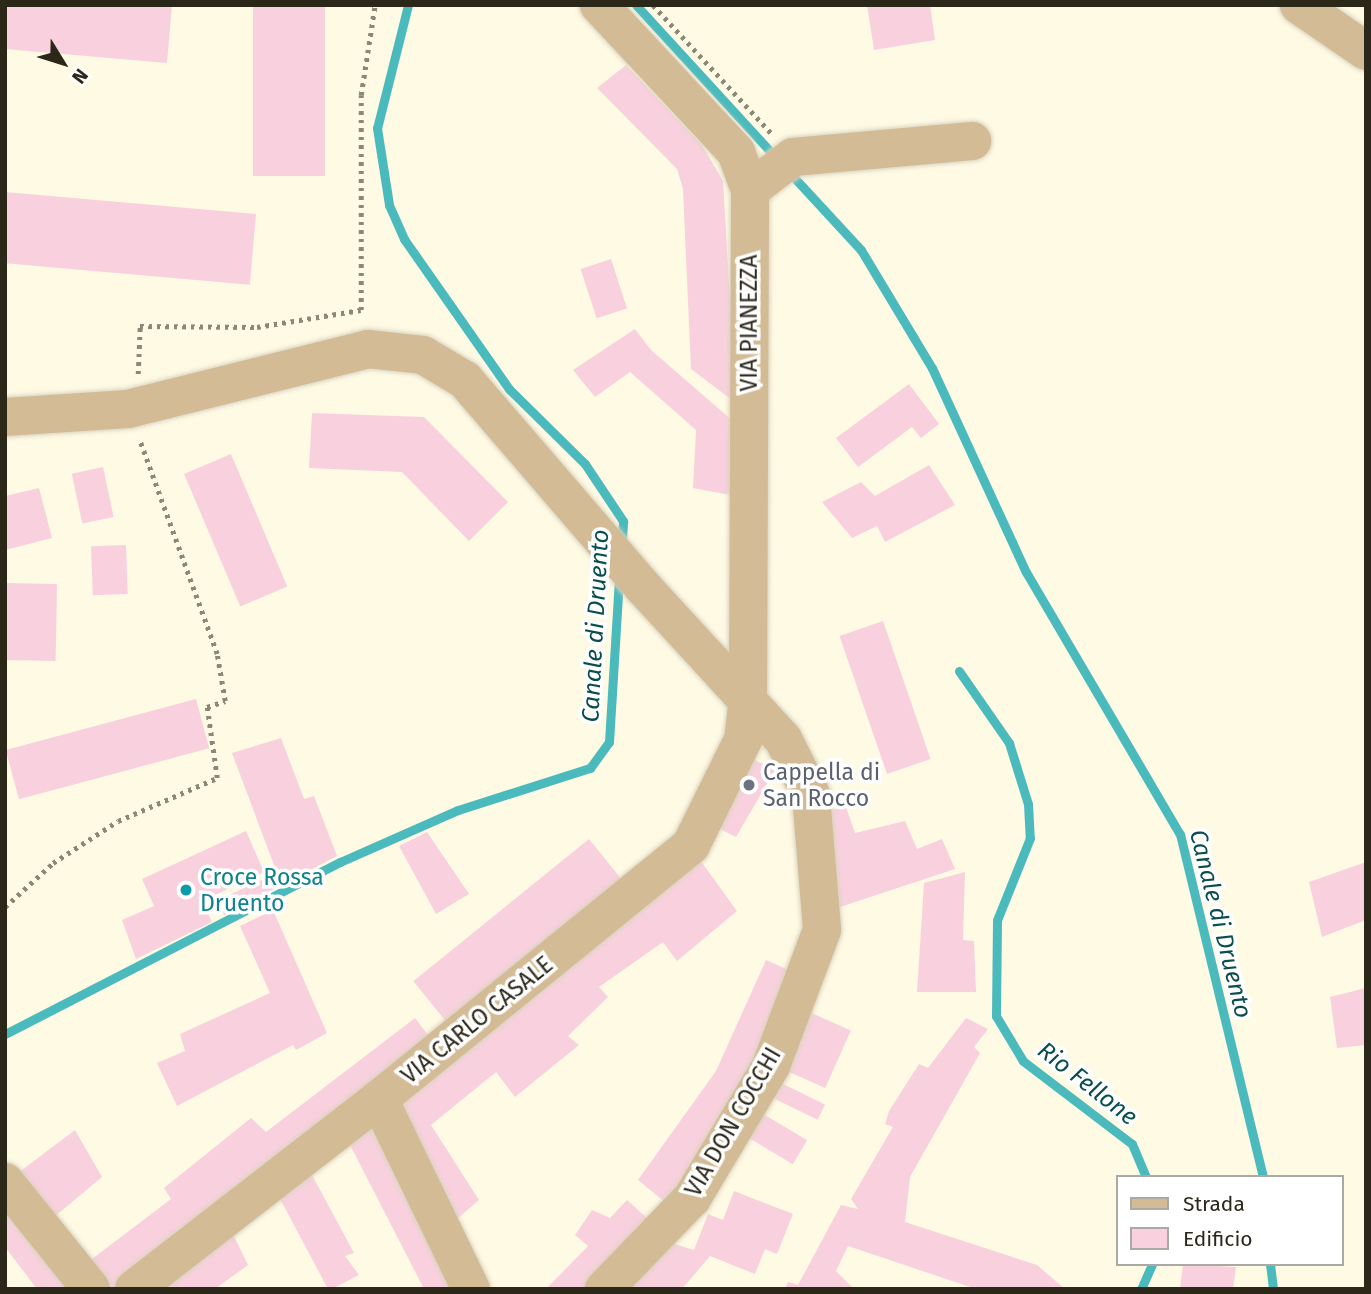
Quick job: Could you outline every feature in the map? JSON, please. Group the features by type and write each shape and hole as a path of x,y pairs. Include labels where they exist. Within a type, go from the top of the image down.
{"street":[{"name":"VIA PIANEZZA","path":"599,5 736,152 772,175 748,698"},
{"path":"1299,5 1366,51"},
{"path":"772,175 972,141"},
{"name":"VIA DON COCCHI","path":"5,417 128,409 368,349 423,355 465,380 643,587 783,739 811,795 822,930 771,1066 698,1187 604,1289"},
{"name":"VIA CARLO CASALE","path":"143,1286 379,1099 691,845 743,740 748,698"},
{"path":"379,1099 471,1289"},
{"path":"5,1182 91,1289"}],"path":[{"path":"5,907 53,863 118,821 217,778 207,707 225,701 217,654 128,409 137,381 140,326 257,327 361,310 361,95 375,5"},
{"path":"653,5 772,175"}],"building":[{"path":"5,5 172,5 167,63 5,49"},
{"path":"253,5 325,5 325,176 253,176"},
{"path":"867,5 930,5 935,40 874,50"},
{"path":"626,65 702,145 723,181 736,403 691,369 683,189 677,169 597,88"},
{"path":"5,192 256,214 250,285 5,263"},
{"path":"611,259 627,308 597,318 581,269"},
{"path":"635,329 651,350 733,421 730,495 693,488 696,430 630,372 595,397 573,370"},
{"path":"909,384 939,424 921,438 912,427 858,467 836,438"},
{"path":"312,413 424,417 508,502 469,541 402,472 309,468"},
{"path":"231,454 287,587 240,606 184,474"},
{"path":"929,465 955,505 885,542 877,526 852,538 822,502 861,482 875,496"},
{"path":"103,467 114,517 82,524 72,474"},
{"path":"39,488 52,538 5,550 5,496"},
{"path":"126,545 128,594 93,595 91,546"},
{"path":"5,583 57,584 56,661 5,660"},
{"path":"883,621 931,759 887,774 840,636"},
{"path":"196,699 209,748 19,799 6,750"},
{"path":"281,738 304,799 314,796 337,856 224,915 220,899 277,873 232,753"},
{"name":"Cappella di San Rocco","path":"747,756 775,770 736,837 716,827"},
{"path":"846,807 855,833 905,821 917,849 942,839 955,869 834,909 821,812"},
{"name":"Croce Rossa Druento","path":"246,831 264,872 202,901 212,922 136,959 122,920 154,906 142,879"},
{"path":"427,832 469,894 436,914 399,846"},
{"path":"589,839 629,888 453,1030 413,981"},
{"path":"700,860 737,911 677,961 663,942 599,987 608,997 568,1036 579,1045 515,1097 496,1072 431,1125 479,1200 451,1224 391,1106"},
{"path":"1366,862 1366,920 1322,937 1309,882"},
{"path":"965,872 963,940 974,941 976,992 917,992 924,883"},
{"path":"273,910 327,1033 296,1050 293,1045 177,1106 157,1063 185,1051 180,1034 270,993 240,926"},
{"path":"766,960 800,975 671,1207 638,1180 716,1071"},
{"path":"1366,988 1366,1045 1337,1048 1330,997"},
{"path":"807,1011 851,1031 825,1088 781,1069"},
{"path":"415,1018 437,1047 122,1289 101,1289 84,1265 171,1199 164,1188 251,1118 266,1132"},
{"path":"966,1018 988,1029 974,1047 980,1053 910,1177 905,1222 1037,1265 1065,1289 976,1289 848,1246 836,1271 854,1289 785,1289 788,1282 798,1285 841,1205 858,1209 851,1199 893,1127 885,1124 889,1111 919,1064 928,1068"},
{"path":"781,1083 825,1104 818,1120 774,1098"},
{"path":"760,1112 807,1140 793,1164 746,1136"},
{"path":"379,1120 465,1289 424,1289 349,1143"},
{"path":"75,1130 102,1177 47,1223 10,1179"},
{"path":"312,1175 354,1253 345,1256 359,1275 332,1289 328,1289 278,1195"},
{"path":"734,1191 793,1214 777,1254 765,1249 755,1274 710,1256 682,1289 624,1289 671,1243 694,1250 708,1214 723,1220"},
{"path":"627,1200 656,1226 598,1289 546,1289 588,1246 575,1235 592,1210 610,1218"},
{"path":"15,1210 80,1289 37,1289 5,1247 5,1215"},
{"path":"233,1234 248,1265 215,1289 159,1289"},
{"path":"1183,1266 1236,1267 1233,1289 1180,1289"}],"waterway":[{"name":"Canale di Druento","path":"408,5 377,128 389,205 404,239 509,389 585,464 623,521 622,542"},
{"name":"Canale di Druento","path":"636,5 777,159"},
{"name":"Canale di Druento","path":"789,172 861,250 932,368 1026,572 1180,834 1263,1175"},
{"name":"Canale di Druento","path":"5,1034 340,862 458,810 590,768 609,742 619,577"},
{"name":"Rio Fellone","path":"959,671 1009,743 1028,804 1030,838 997,920 996,1016 1023,1061 1132,1144 1145,1175"},
{"name":"Rio Fellone","path":"1141,1289 1151,1266"},
{"name":"Canale di Druento","path":"1270,1266 1273,1289"}],"place":[{"name":"Cappella di San Rocco","path":"749,785"},
{"name":"Croce Rossa Druento","path":"186,890"}]}
